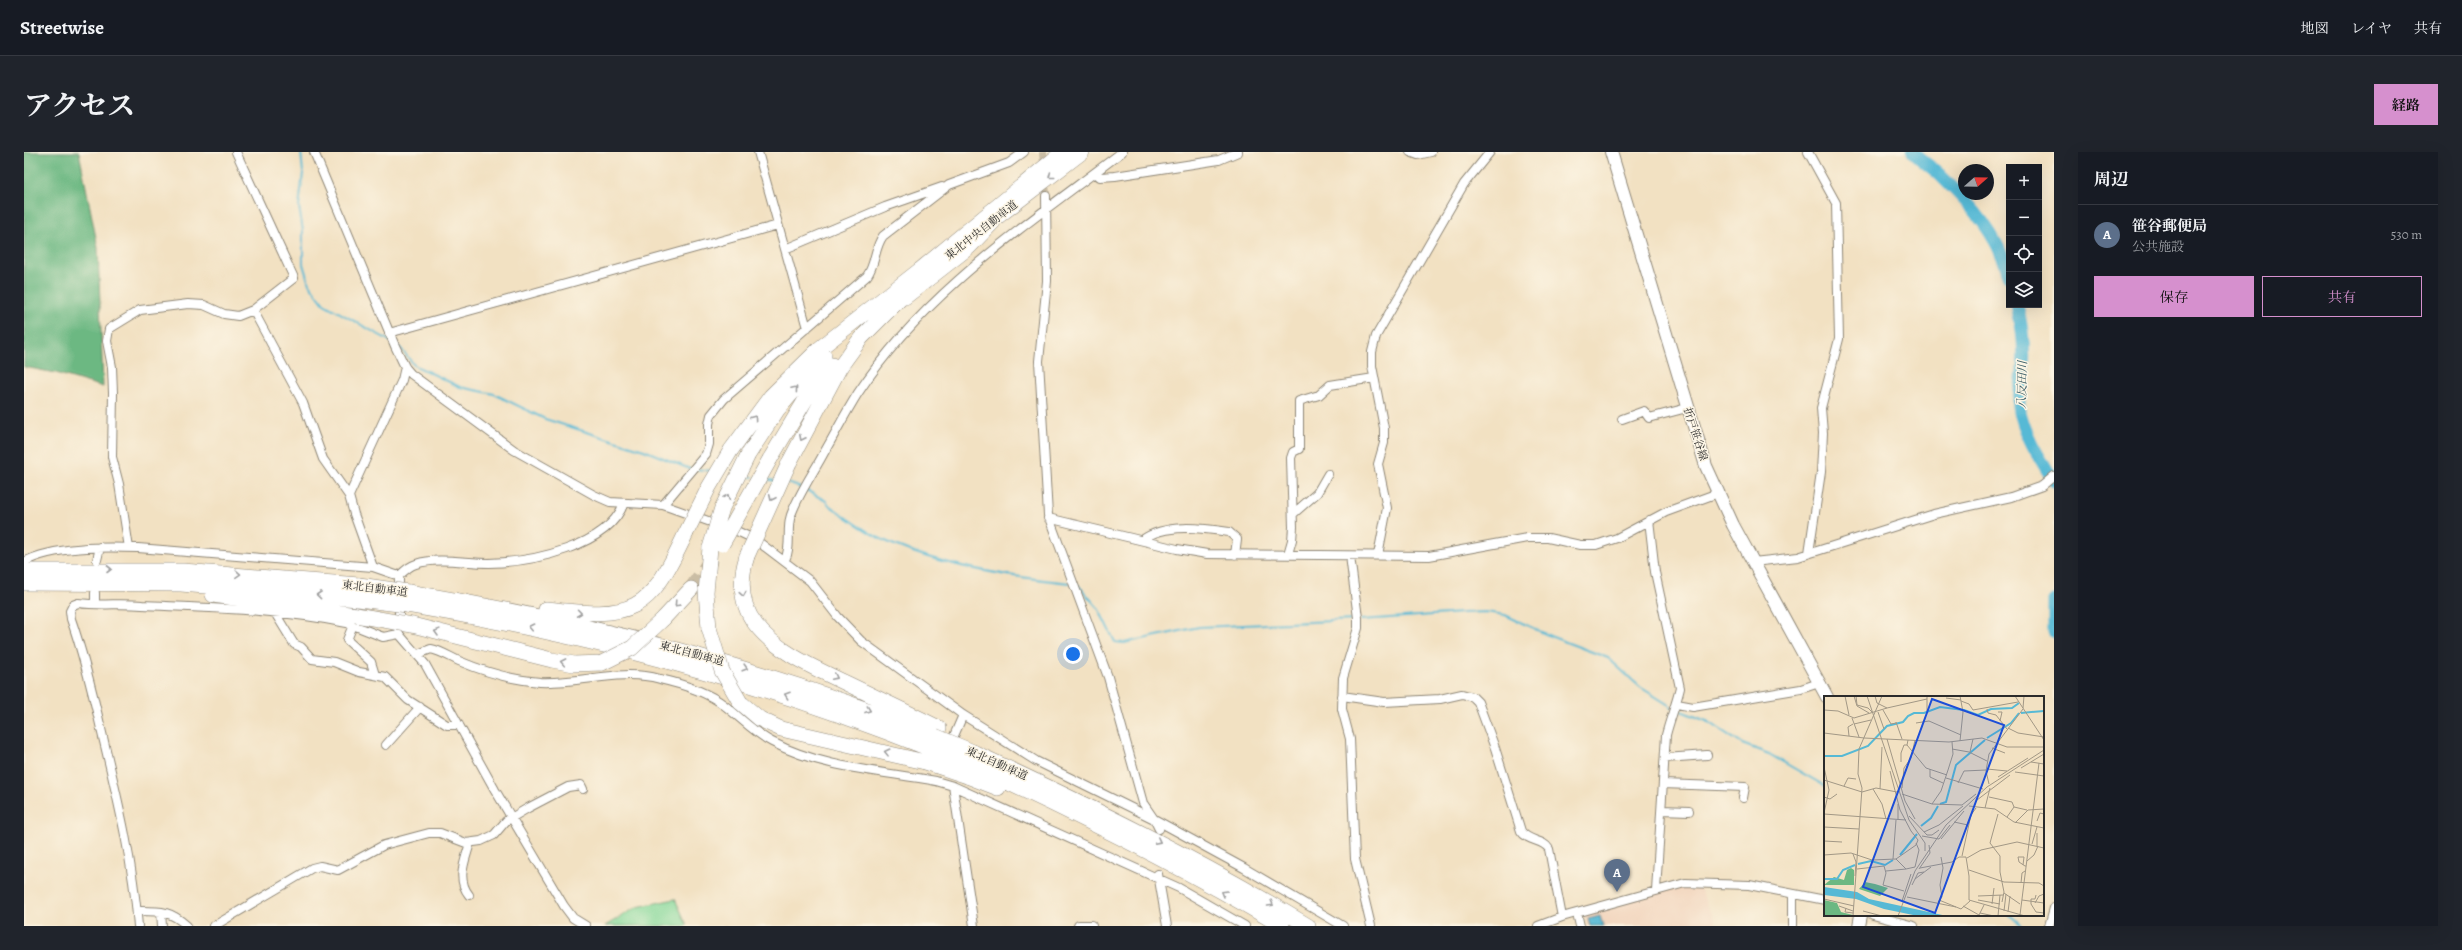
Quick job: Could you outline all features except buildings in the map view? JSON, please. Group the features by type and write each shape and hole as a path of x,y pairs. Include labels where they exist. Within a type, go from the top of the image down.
{"highway":[{"name":"東北中央自動車道","path":"880,308 997,211 1063,152"},
{"name":"東北中央自動車道","path":"997,211 1082,152"},
{"path":"410,597 586,614 613,613 632,607 655,590 666,575 709,487 731,450 756,414 787,380 819,349 880,308"},
{"path":"880,308 793,390 748,455 722,508 716,548 706,592 709,628 722,671 740,702 760,719 781,729 932,744"},
{"path":"716,548 818,383 880,308"},
{"path":"880,308 840,367 789,463 747,556 742,576 742,594 752,618 767,637 782,648 822,671 932,744 1102,810 1123,823 1223,876 1308,926"},
{"name":"東北自動車道","path":"24,571 114,582 359,592"},
{"name":"東北自動車道","path":"24,583 56,576 184,571 410,597 690,665 932,744 971,760 1170,863 1282,926"},
{"path":"114,582 354,620 412,625 552,660 574,664 602,663 632,648 664,619 691,589"}],"main road":[{"name":"折戸笹谷線","path":"1611,152 1687,408 1706,466 1753,562 1826,696"},
{"path":"1859,926 1861,916"}],"street":[{"path":"129,548 124,509 112,457 113,393 112,367 107,341 109,329 140,310 196,304 231,317 253,310 294,278 236,152"},
{"path":"314,152 405,368 419,381 514,450 594,495 610,502 663,505 739,532 785,560 810,581 838,617 861,641 963,715 1036,761 1206,846 1343,926"},
{"path":"758,152 807,328"},
{"path":"785,249 885,207 1009,163 1024,152"},
{"path":"785,560 789,550 791,516 802,492 858,393 909,328 976,264 1122,152"},
{"path":"1095,173 1100,177 1115,176 1219,160 1238,152"},
{"path":"1410,152 1418,155 1431,152"},
{"path":"1378,555 1387,508 1378,464 1384,443 1384,428 1374,378 1372,352 1376,336 1464,184 1490,152"},
{"path":"1808,152 1836,203 1839,339 1821,408 1823,433 1821,472 1810,553"},
{"path":"663,505 706,454 709,444 709,424 716,407 758,368 867,276 870,271 878,242 883,236 948,185"},
{"path":"1046,196 1047,281 1039,361 1048,518 1108,677 1143,803 1159,829"},
{"path":"390,335 778,225"},
{"path":"253,310 303,403 323,459 350,496 354,514 373,567"},
{"path":"350,496 402,380 405,368"},
{"path":"1288,554 1292,540 1293,514 1291,458 1293,452 1300,446 1299,401 1319,395 1330,385 1374,378"},
{"path":"1622,419 1644,411 1649,418 1687,408"},
{"path":"1293,514 1317,493 1328,474"},
{"path":"1753,562 1798,557 1934,514 2000,500 2042,486 2054,476"},
{"path":"1048,518 1207,554 1429,556 1527,538 1548,538 1580,545 1596,544 1617,538 1649,520 1718,493"},
{"path":"399,576 414,564 509,562 570,548 604,530 616,519 624,503"},
{"path":"1649,520 1655,572 1680,688 1677,704 1671,714 1665,758 1656,890"},
{"path":"1142,540 1162,530 1193,529 1229,532 1237,539 1235,555"},
{"path":"97,560 100,547"},
{"path":"24,562 47,554 100,547 129,548 373,567 399,576"},
{"path":"1350,556 1358,628 1343,678 1343,718 1350,739 1355,859 1371,926"},
{"path":"399,576 399,634 418,654 564,906 573,918 586,926"},
{"path":"95,593 95,603"},
{"path":"138,926 126,843 106,746 95,698 70,615 73,605 76,603 95,603 302,615 354,620 383,637 399,634"},
{"path":"275,613 294,644 301,647 312,660 334,662 359,672 385,677 401,695 447,725 459,725"},
{"path":"354,620 347,640 371,662 375,675"},
{"path":"418,654 431,649 472,666 506,677 525,680 557,682 626,673 661,679 712,697 771,742 800,754 845,766 936,780 953,786 1158,875 1245,926"},
{"path":"1677,704 1693,707 1801,689 1819,683"},
{"path":"1342,696 1384,702 1440,700 1462,694 1473,697 1478,702 1495,748 1521,831 1525,837 1544,844 1549,849 1562,917"},
{"path":"386,745 420,707"},
{"path":"936,780 963,715"},
{"path":"1665,758 1707,755"},
{"path":"1663,784 1745,788 1743,798"},
{"path":"214,926 316,866 338,870 384,845 428,833 440,833 470,843 488,838 512,818 568,787 581,785 583,788"},
{"path":"953,786 974,926"},
{"path":"1662,810 1689,811"},
{"path":"469,894 464,889 461,878 470,843"},
{"path":"1158,875 1167,926"},
{"path":"1538,926 1562,917 1685,883 1729,883 1824,900"},
{"path":"1793,894 1793,926"},
{"path":"2049,926 2054,908"},
{"path":"137,911 162,912 174,915 187,926"},
{"path":"162,912 162,926"},
{"path":"1577,913 1580,926"},
{"path":"1877,916 1914,926"},
{"path":"1079,926 1091,926"}],"shaded area":[{"path":"1698,886 1717,925 1724,926 1587,926 1585,915 1676,887"}],"green space":[{"path":"24,152 79,152 98,248 103,387 56,373 24,367"},
{"path":"675,899 687,925 685,926 605,926 637,907"}],"water":[{"path":"1600,916 1603,926 1590,926 1588,919"}],"waterway":[{"path":"301,152 303,173 299,207 303,231 303,264 309,284 324,304 390,341"},
{"name":"八反田川","path":"1913,152 1939,174 1983,222 1999,248 2008,272"},
{"name":"八反田川","path":"2018,308 2022,329 2024,353 2019,401 2021,416 2028,436 2054,481"},
{"path":"398,345 414,365 460,387 494,394 545,419 644,450 690,469"},
{"path":"696,469 712,471"},
{"path":"744,476 753,477"},
{"path":"765,479 775,481"},
{"path":"787,483 802,488"},
{"path":"806,490 826,501 830,506 868,532 903,548 949,563 974,569 998,574 1070,583"},
{"path":"1078,585 1098,608 1115,642 1124,643 1199,627 1356,620"},
{"name":"八反田川","path":"2054,601 2054,632"},
{"path":"1361,620 1486,612 1505,615 1550,636 1608,658 1640,687 1672,707"},
{"path":"1676,709 1709,722 1742,744 1769,754 1824,785"},
{"path":"2011,916 2022,926"}],"tunnel":[{"path":"1043,152 1046,196"},
{"path":"691,589 717,551"}],"place":[{"name":"笹谷郵便局","path":"1617,892"}]}
